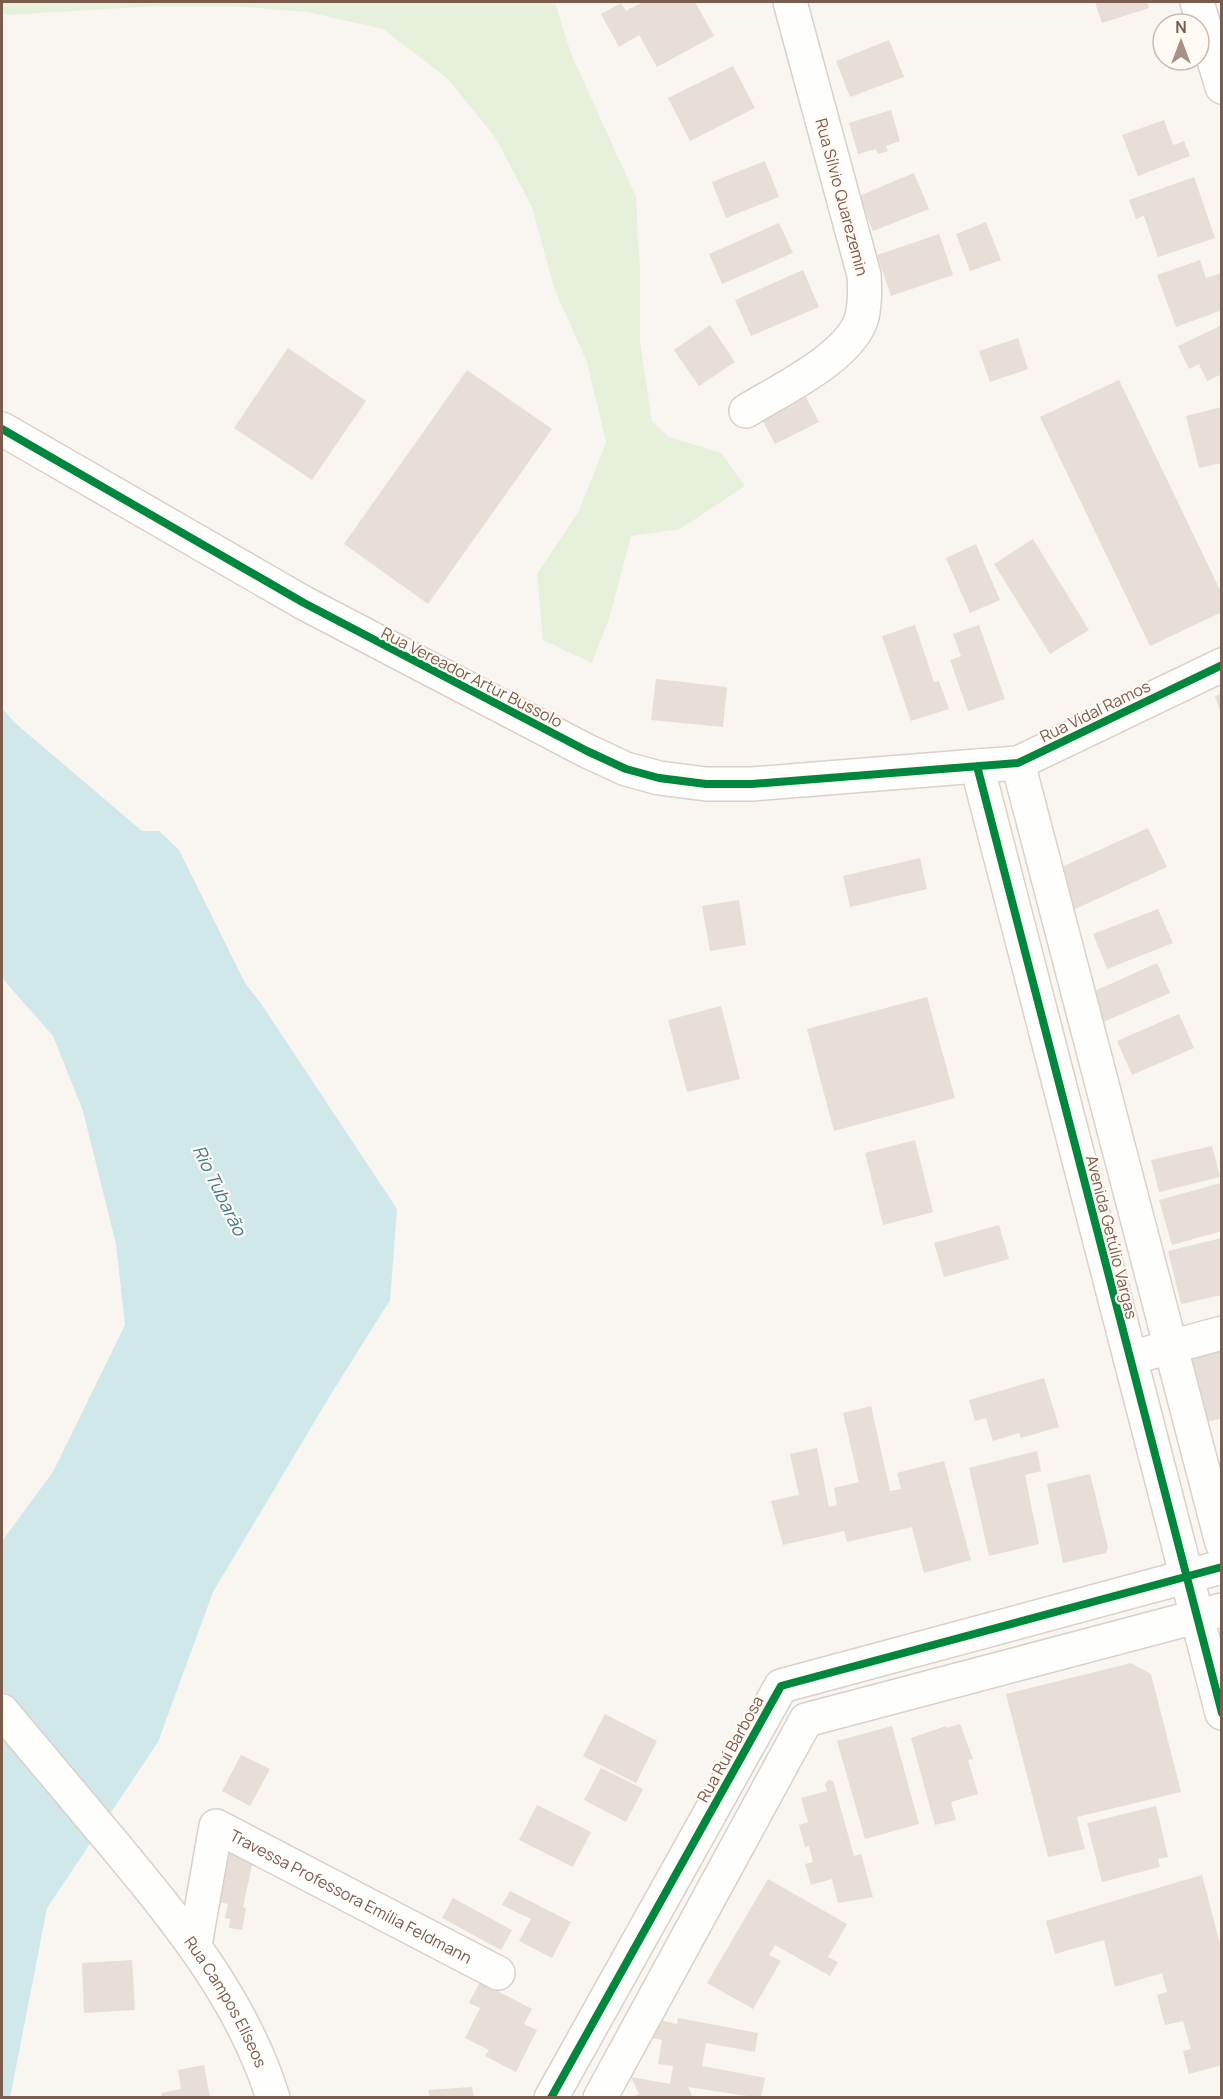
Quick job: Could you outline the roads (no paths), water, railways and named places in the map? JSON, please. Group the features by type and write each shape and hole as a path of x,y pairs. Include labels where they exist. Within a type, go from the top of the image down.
{"street":[{"name":"Rua Sílvio Quarezemin","path":"746,411 818,368 838,351 854,333 862,318 865,297 864,275 790,2"},
{"path":"1197,2 1221,87"},
{"name":"Rua Vereador Artur Bussolo","path":"2,429 360,634 587,752 626,769 659,778 706,784 752,784 977,766"},
{"name":"Rua Vidal Ramos","path":"977,766 1018,764 1221,665"},
{"name":"Avenida Getúlio Vargas","path":"1018,764 1221,1543"},
{"name":"Avenida Getúlio Vargas","path":"977,766 1186,1577 1209,1614 1221,1713"},
{"path":"1130,1358 1221,1333"},
{"name":"Rua Rui Barbosa","path":"551,2097 781,1686 1221,1567"},
{"path":"600,2097 806,1720 1209,1614"},
{"path":"908,1652 918,1690"},
{"name":"Rua Campos Elíseos","path":"2,1710 195,1945 221,1985 246,2033 273,2097"},
{"path":"722,1792 756,1812"},
{"name":"Travessa Professora Emília Feldmann","path":"195,1945 216,1826 498,1973"},
{"path":"661,1901 695,1923"},
{"path":"593,2022 630,2043"}],"water":[{"name":"Rio Tubarão","path":"2,708 15,723 142,831 159,831 179,850 245,983 262,1005 397,1209 390,1300 213,1592 158,1742 47,1908 10,2098 2,2097 2,1541 53,1472 125,1325 116,1244 83,1111 53,1036 2,978"}]}
